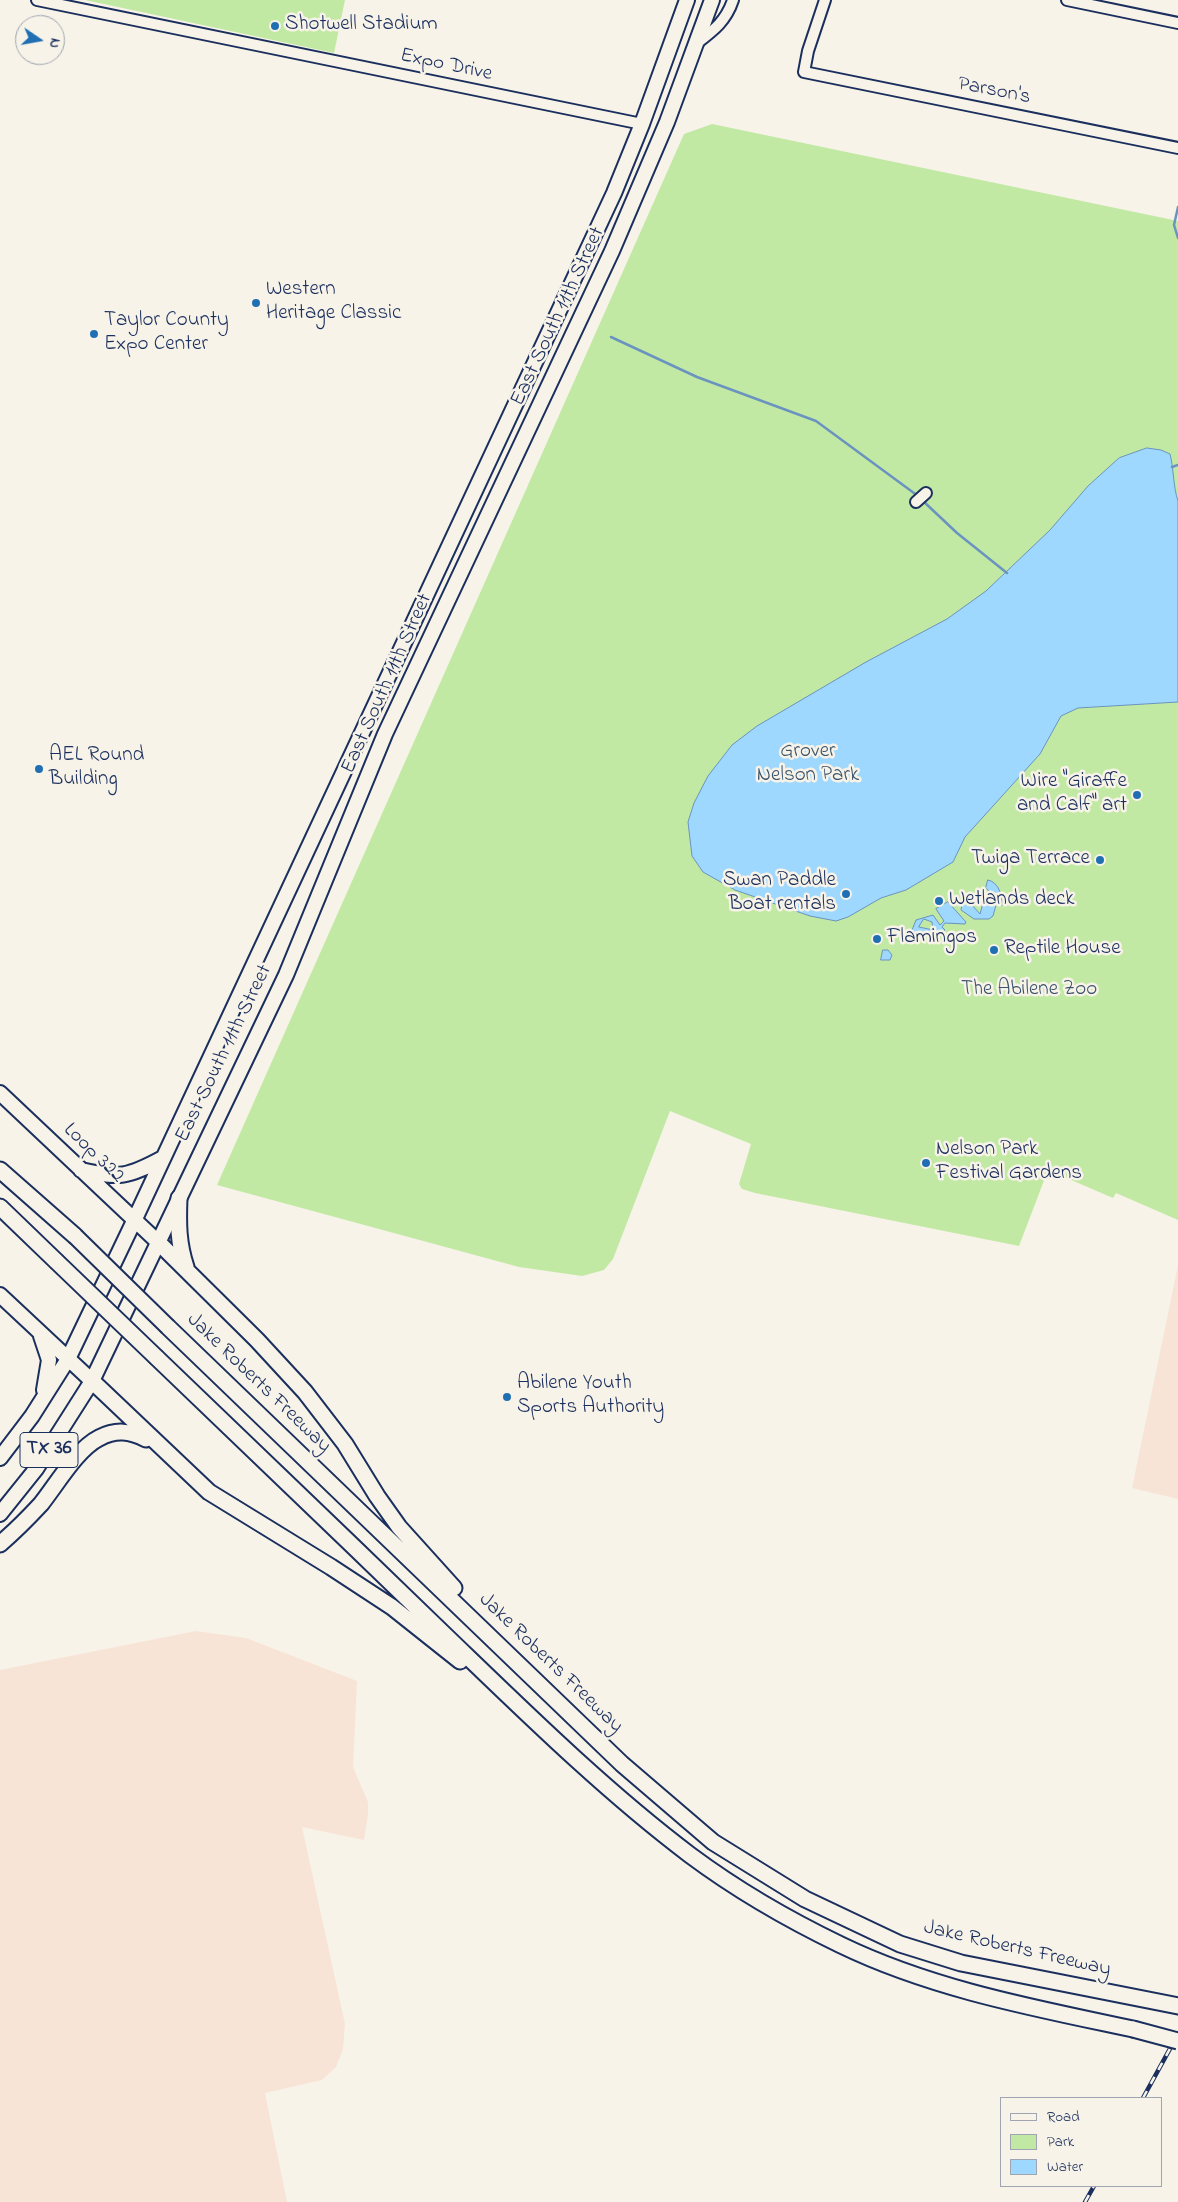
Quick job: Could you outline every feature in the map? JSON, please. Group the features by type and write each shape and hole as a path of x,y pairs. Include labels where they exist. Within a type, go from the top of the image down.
{"highway":[{"name":"Jake Roberts Freeway","path":"0,1170 75,1236 643,1784 713,1842 805,1899 900,1944 960,1963 1178,2006"},
{"path":"180,1198 178,1230 180,1248 187,1270"},
{"path":"0,1207 531,1717 632,1808 691,1856 746,1894 794,1921 844,1946 897,1969 1038,2009 1178,2037"},
{"path":"159,1243 305,1392 345,1444 377,1496 399,1527 535,1679"},
{"path":"92,1382 156,1445 209,1492 331,1567 392,1608 531,1717"},
{"path":"0,1544 40,1504 83,1451 98,1438 115,1431 132,1432 156,1445"},
{"path":"1132,2029 1178,2041"}],"main road":[{"name":"East South 11th Street","path":"68,1359 610,202 642,124 687,0"},
{"name":"East South 11th Street","path":"92,1382 286,975 385,734 612,251 667,122 712,0"},
{"path":"642,124 667,122"},
{"name":"Loop 322","path":"0,1093 159,1243"},
{"path":"80,1170 117,1177 131,1174 163,1158"},
{"path":"0,1294 92,1382"},
{"path":"37,1329 46,1346 49,1360 48,1376 39,1405"},
{"name":"TX 36","path":"0,1458 39,1405 68,1359"},
{"name":"TX 36","path":"0,1514 36,1469 92,1382"}],"street":[{"name":"Expo Drive","path":"37,0 642,124"},
{"path":"697,43 720,26 729,13 733,0"},
{"name":"Parson's","path":"825,0 808,52 804,72 1178,148"},
{"path":"1067,0 1178,23"},
{"path":"916,502 926,493"}],"shaded area":[{"path":"1178,1265 1178,1499 1132,1488"},
{"path":"196,1631 246,1638 357,1681 353,1767 368,1802 364,1840 302,1827 345,2024 343,2049 336,2067 322,2080 265,2093 287,2202 0,2202 0,1670"}],"green space":[{"name":"Shotwell Stadium","path":"85,0 345,0 334,53"},
{"name":"Grover Nelson Park","path":"712,124 1178,221 1178,1220 1116,1193 1113,1198 1048,1170 1019,1246 755,1193 742,1189 739,1184 751,1144 670,1111 613,1259 604,1270 582,1276 519,1267 217,1185 684,134"}],"water":[{"path":"1147,448 1161,450 1170,454 1178,501 1178,702 1078,708 1061,716 1040,754 965,837 953,862 906,890 881,898 848,917 836,921 810,916 735,890 703,872 692,856 688,822 694,803 708,776 732,745 757,726 866,662 947,619 986,591 1050,530 1088,486 1119,458"},
{"path":"988,880 992,881 1000,890 1002,906 986,888"},
{"path":"976,893 984,895 990,904 996,905 993,916 989,919 974,919 961,910 962,903","holes":["976,900 983,903 980,914 972,905"]},
{"path":"948,902 966,922 965,924 945,923 942,927 945,930 937,937 912,930 916,920 933,915 940,925 944,921 936,909","holes":["924,919 932,922 933,930 919,927"]},
{"path":"883,950 888,950 892,955 890,960 881,960"}],"waterway":[{"path":"1178,207 1174,225 1178,238"},
{"path":"611,337 697,377 816,421 918,496"},
{"path":"1172,467 1178,465"},
{"path":"922,500 957,533 1007,573"}],"railway":[{"path":"1144,2097 1178,2034"},
{"path":"1085,2202 1093,2187"}],"place":[{"name":"Shotwell Stadium","path":"275,26"},
{"name":"Western Heritage Classic","path":"256,303"},
{"name":"Taylor County Expo Center","path":"94,334"},
{"name":"AEL Round Building","path":"39,769"},
{"name":"Wire \"Giraffe and Calf\" art","path":"1137,795"},
{"name":"Twiga Terrace","path":"1100,860"},
{"name":"Swan Paddle Boat rentals","path":"846,894"},
{"name":"Wetlands deck","path":"939,901"},
{"name":"Flamingos","path":"877,939"},
{"name":"Reptile House","path":"994,950"},
{"name":"Nelson Park Festival Gardens","path":"926,1163"},
{"name":"Abilene Youth Sports Authority","path":"507,1397"}],"park label":[{"name":"The Abilene Zoo","path":"1029,991"}]}
